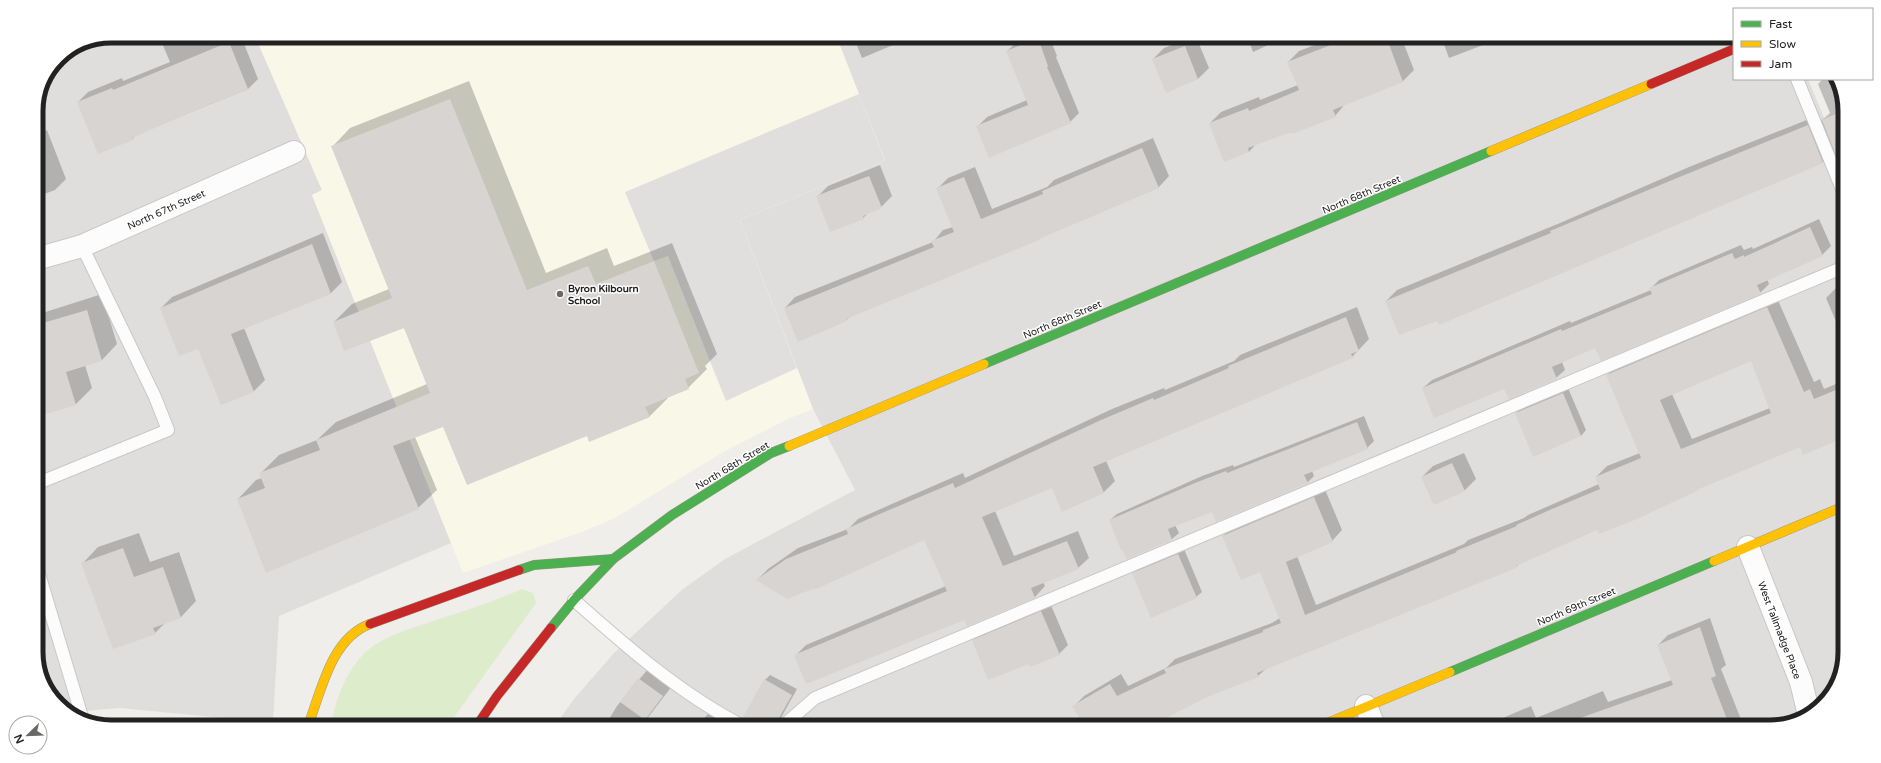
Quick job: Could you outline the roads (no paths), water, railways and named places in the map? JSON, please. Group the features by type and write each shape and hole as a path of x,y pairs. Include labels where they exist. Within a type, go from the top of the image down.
{"street":[{"name":"North 68th Street","path":"481,720 574,600 613,560 672,515 771,453 1733,49"},
{"name":"North 67th Street","path":"43,257 82,246 294,152"},
{"name":"North 69th Street","path":"1334,720 1838,510"},
{"name":"West Tallmadge Place","path":"1748,547 1801,682 1807,710"},
{"path":"310,720 334,656 357,629 534,565 613,560"},
{"path":"1366,706 1372,720"}],"lane":[{"path":"1797,80 1838,179"},
{"path":"43,481 168,430 156,397 82,246"},
{"path":"790,720 815,698 1838,270"},
{"path":"43,587 81,713"},
{"path":"574,600 622,642 692,697 734,720"}],"place":[{"name":"Byron Kilbourn School","path":"560,294"}]}
